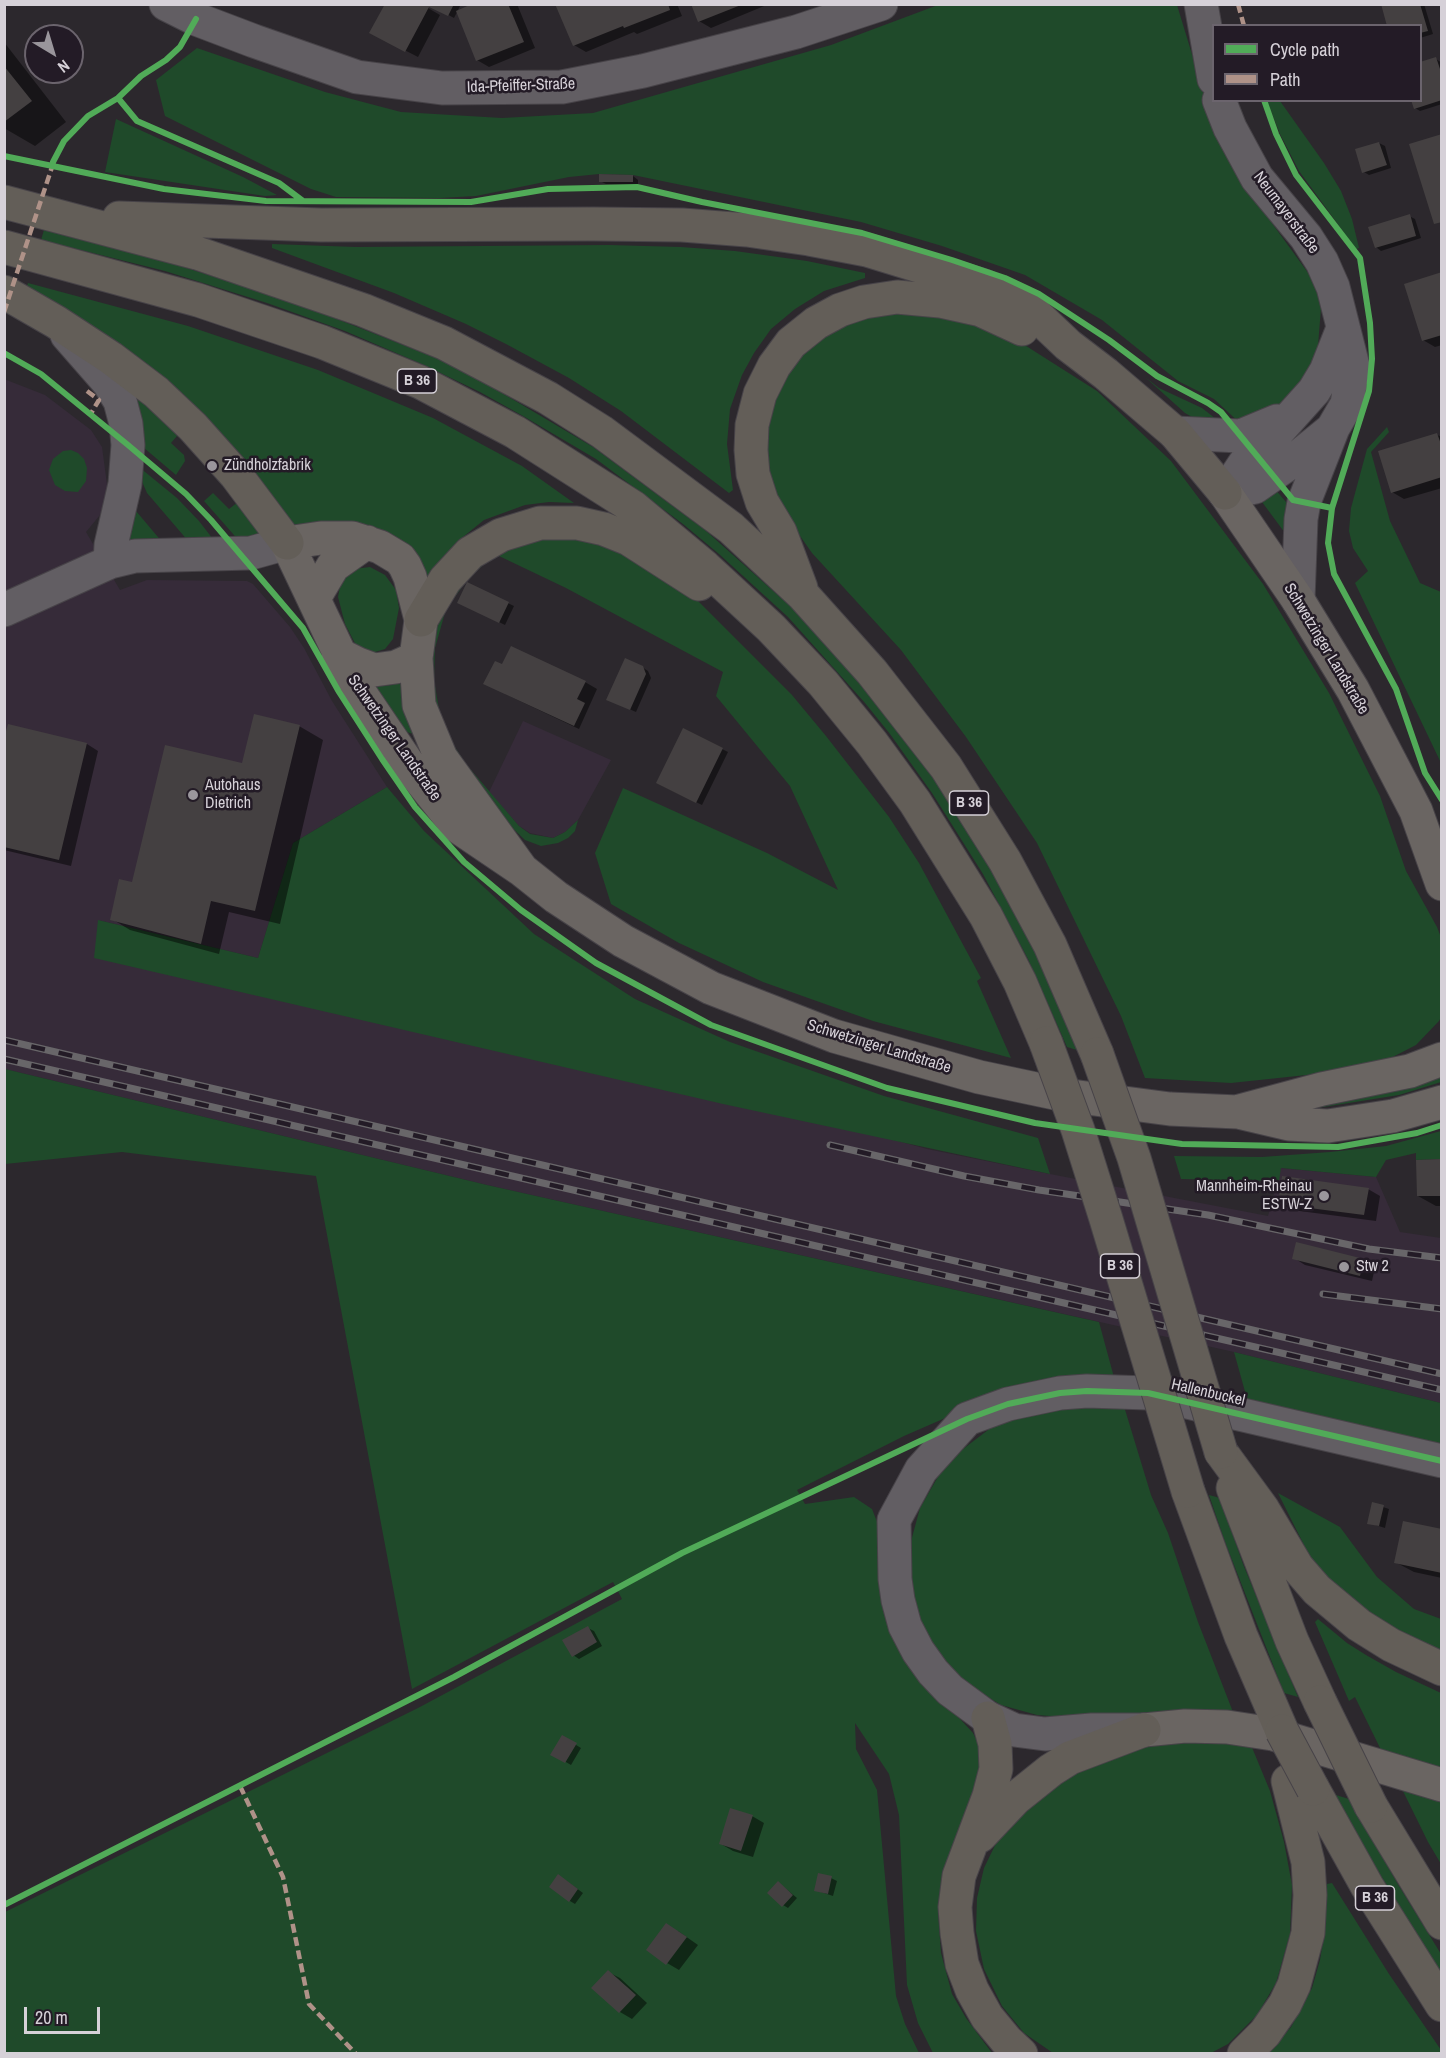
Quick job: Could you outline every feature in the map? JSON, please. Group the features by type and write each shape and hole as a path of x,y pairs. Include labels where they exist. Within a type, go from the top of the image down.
{"highway":[{"path":"36,209 321,225 682,225 809,239 867,250 984,286 1029,308 1068,345 1175,433 1225,493"},
{"name":"B 36","path":"36,209 197,253 363,309 444,343 548,398 602,432 731,528 803,595 872,672 946,767 1005,861 1050,945 1097,1054 1134,1158 1221,1452 1250,1505 1292,1641 1341,1748 1371,1806 1442,1923"},
{"name":"B 36","path":"4,248 198,300 322,342 420,382 515,432 633,507 705,567 771,628 823,683 872,743 915,802 986,916 1020,982 1046,1043 1078,1130 1188,1491 1241,1636 1282,1731 1300,1785 1442,2005"},
{"path":"13,296 111,358 156,392 186,420 248,489 287,543"},
{"path":"803,595 780,532 762,502 753,474 751,450 752,425 760,394 774,366 791,343 816,323 840,310 864,302 897,297 940,301 981,310 1020,328 1068,345"},
{"path":"421,620 445,580 470,553 501,535 540,523 577,522 629,539 771,628"},
{"path":"1250,1505 1317,1590 1337,1608 1391,1645 1442,1669"},
{"path":"988,1718 995,1744 996,1769 989,1796 959,1876 955,1907 962,1964 972,1990 987,2017 1021,2054"},
{"path":"972,1844 1016,1798 1051,1770 1070,1758 1144,1730"},
{"path":"1245,2054 1265,2033 1285,2004 1294,1985 1308,1933 1310,1895 1300,1785"}],"main road":[{"name":"Schwetzinger Landstraße","path":"1225,493 1298,600 1353,690 1416,811 1442,884"},
{"path":"287,543 337,537 368,542 392,554 405,566 410,577 421,620"},
{"path":"309,586 368,542"},
{"name":"Schwetzinger Landstraße","path":"287,543 354,684 413,771 457,826 623,942 711,988 834,1036 979,1077 1064,1095 1170,1109 1238,1112 1289,1124 1328,1126 1393,1116 1442,1102"},
{"name":"Schwetzinger Landstraße","path":"421,620 416,658 419,705 441,759 522,870"},
{"path":"338,654 374,670 396,668 416,658"},
{"name":"Schwetzinger Landstraße","path":"1416,811 1442,847"},
{"path":"1410,1071 1442,1033"},
{"name":"Schwetzinger Landstraße","path":"1238,1112 1322,1089 1410,1071 1442,1059"},
{"path":"1144,1730 1185,1726 1227,1727 1273,1734 1442,1785"}],"street":[{"name":"Ida-Pfeiffer-Straße","path":"166,4 196,19 357,77 441,88 562,87 654,69 796,32 881,4"},
{"path":"1201,4 1212,67"},
{"name":"Neumayerstraße","path":"1220,102 1230,128 1257,178 1306,237 1322,262 1333,287 1353,366 1347,404 1333,428 1304,502 1301,519 1298,600"},
{"path":"56,322 109,383 120,401 126,424 128,445 125,484 111,545 110,562"},
{"path":"1225,493 1253,451 1271,439 1314,391 1326,371 1343,328"},
{"path":"1175,433 1241,436 1292,415"},
{"name":"Neumayerstraße","path":"1225,493 1255,487 1298,457 1333,428"},
{"path":"4,610 110,562 135,556 251,553 287,543"},
{"path":"251,553 288,566 309,586"},
{"name":"Hallenbuckel","path":"988,1718 950,1690 918,1651 905,1626 895,1579 894,1520 921,1470 967,1419 1008,1404 1059,1393 1087,1391 1148,1393 1442,1461"},
{"path":"988,1718 1014,1730 1045,1734 1092,1730 1144,1730"}],"shaded area":[{"path":"4,379 45,395 91,430 102,447 108,492 100,515 86,532 120,590 147,580 247,581 253,584 290,627 304,648 332,701 387,787 293,843 258,958 98,920 927,1149 1050,1174 1268,1216 1281,1168 1376,1177 1400,1232 1441,1238 1441,1403 1234,1352 487,1185 5,1069"},
{"path":"523,721 611,760 578,820 565,832 553,838 530,833 519,826 489,792"}],"green space":[{"path":"938,5 1177,5 1205,97 1229,154 1274,226 1314,281 1321,308 1318,346 1307,374 1283,407 1243,426 1214,399 1178,381 1102,320 1025,275 942,246 861,222 633,175 599,174 569,177 476,196 336,197 311,189 165,116 156,80 197,48 325,92 401,112 502,118 593,113 831,45"},
{"path":"1267,102 1281,102 1324,163 1341,191 1352,219 1359,248 1356,249 1299,171 1280,134"},
{"path":"116,119 277,195 265,196 105,172"},
{"path":"44,230 174,264 296,303 439,359 497,390 593,447 705,530 799,614 858,679 942,788 1017,915 1049,979 1077,1050 1067,1047 1028,959 983,874 932,793 890,734 788,617 683,524 596,459 480,392 424,365 345,331 267,303 165,271 41,240"},
{"path":"272,244 356,247 609,245 681,247 735,251 807,261 865,273 865,278 824,291 795,309 771,329 754,353 742,375 730,409 727,444 733,490 729,493 621,411 569,378 466,324 394,293 272,248"},
{"path":"28,283 188,326 318,370 433,418 522,466 574,503 549,502 525,505 484,520 463,537 460,552 429,584 418,571 293,534 24,295"},
{"path":"894,307 1001,330 1097,391 1171,461 1263,584 1329,693 1380,796 1406,871 1442,940 1442,1015 1416,1045 1383,1062 1316,1074 1231,1083 1145,1078 1121,1016 1037,843 966,737 901,650 812,553 779,506 759,462 772,388 812,337"},
{"path":"1145,377 1159,388 1202,408 1225,426 1199,421 1185,413"},
{"path":"128,387 156,408 177,436 171,443 184,455 185,461 176,475 137,442"},
{"path":"1387,427 1389,432 1371,452 1390,521 1420,583 1441,592 1441,763 1355,583 1368,571 1353,548 1349,531 1351,508 1367,449"},
{"path":"71,450 84,459 87,468 86,481 78,492 65,491 55,485 49,470 53,459 63,451"},
{"path":"139,467 177,498 216,543 189,542 147,493 140,477"},
{"path":"1275,489 1291,508 1285,533 1262,502"},
{"path":"213,493 229,509 238,502 272,534 241,543 204,501"},
{"path":"133,507 136,511 163,543 127,540"},
{"path":"539,535 600,539 696,599 792,695 889,817 919,863 981,978 977,981 1011,1058 873,1021 763,982 679,943 611,904 595,853 623,788 767,853 838,890 790,786 716,696 723,672 566,588 499,556 483,565 468,579 446,609 435,648 434,680 440,715 451,741 466,764 519,826 530,834 553,838 565,832 578,820 575,831 568,838 558,843 541,846 525,840 503,819 459,767 431,706 433,623 481,558"},
{"path":"370,567 385,575 396,590 399,608 393,639 385,649 372,653 358,649 345,624 338,597 341,581 354,569"},
{"path":"401,680 414,734 406,732 372,683 383,686 392,685"},
{"path":"387,787 424,831 534,934 635,999 730,1042 884,1096 1038,1138 1050,1174 723,1104 94,958 98,920 258,958 293,843"},
{"path":"5,1069 487,1185 1099,1322 1115,1381 998,1395 904,1436 797,1490 805,1504 854,1497 872,1509 950,1708 973,1733 983,1753 984,1776 947,1864 938,1911 941,1953 952,1994 966,2018 992,2053 933,2053 918,2023 907,1985 899,1815 889,1774 855,1723 856,1749 877,1790 896,1996 905,2024 919,2053 5,2053 5,1912 418,1708 622,1599 613,1582 412,1689 316,1176 122,1152 5,1164"},
{"path":"1441,1072 1441,1082 1399,1095 1311,1109 1287,1108"},
{"path":"1441,1131 1441,1159 1416,1160 1416,1153 1386,1160 1376,1177 1281,1168 1279,1181 1181,1179 1174,1156 1262,1157 1330,1152 1386,1146"},
{"path":"1234,1352 1441,1403 1441,1450 1249,1406"},
{"path":"1123,1403 1151,1495 1168,1533 1198,1622 1233,1712 1160,1712 1075,1718 1037,1715 1001,1705 972,1687 946,1665 926,1633 915,1608 909,1571 910,1545 920,1508 939,1475 963,1449 992,1427 1038,1408"},
{"path":"1278,1493 1340,1527 1377,1577 1414,1609 1441,1619 1441,1657 1370,1617 1318,1573"},
{"path":"1209,1495 1220,1498 1243,1564 1298,1697 1284,1693"},
{"path":"1318,1619 1366,1655 1441,1693 1441,1769 1381,1750 1355,1697 1349,1701 1315,1622"},
{"path":"1186,1741 1251,1745 1270,1791 1284,1842 1292,1885 1290,1934 1276,1983 1257,2015 1228,2044 1211,2053 1053,2053 1024,2033 1002,2006 984,1969 976,1931 977,1898 984,1868 1002,1831 1073,1769 1144,1745"},
{"path":"1401,1787 1441,1799 1441,1864 1428,1842"},
{"path":"1336,1795 1349,1799 1441,1954 1441,1973 1334,1797"},
{"path":"1332,1883 1441,2053 1269,2053 1291,2027 1312,1988 1324,1935 1327,1884"}],"building":[{"path":"385,4 454,4 448,16 429,7 405,52 369,33"},
{"path":"472,4 508,4 524,42 476,61 456,11"},
{"path":"555,4 668,4 670,10 573,46"},
{"path":"691,4 741,4 741,5 698,22"},
{"path":"1381,4 1420,4 1428,31 1422,32 1422,24 1386,24"},
{"path":"1436,57 1442,75 1442,100 1414,109 1412,102 1422,102 1422,61"},
{"path":"4,66 32,101 4,122"},
{"path":"1442,134 1442,222 1434,224 1409,144"},
{"path":"1379,142 1387,165 1362,173 1355,149"},
{"path":"599,174 633,175 633,182 599,182"},
{"path":"1410,214 1416,236 1375,248 1368,227"},
{"path":"1442,272 1442,335 1422,341 1404,284"},
{"path":"1437,433 1442,447 1442,477 1391,493 1378,451"},
{"path":"467,582 509,602 499,623 457,603"},
{"path":"511,646 586,681 577,699 585,703 574,726 483,684 495,661 502,664"},
{"path":"625,658 643,666 646,674 630,710 606,700"},
{"path":"254,714 300,725 255,911 211,901 201,944 110,920 119,879 132,882 165,745 242,763"},
{"path":"8,724 87,743 59,860 4,847 4,738"},
{"path":"683,728 723,748 696,803 656,783"},
{"path":"1442,1159 1442,1196 1417,1196 1416,1160"},
{"name":"Mannheim-Rheinau ESTW-Z","path":"1282,1176 1369,1188 1364,1215 1278,1204"},
{"name":"Stw 2","path":"1296,1242 1364,1259 1360,1276 1292,1259"},
{"path":"1372,1502 1384,1505 1379,1526 1367,1524"},
{"path":"1403,1521 1442,1529 1442,1573 1394,1563"},
{"path":"588,1626 597,1642 572,1657 562,1640"},
{"path":"562,1735 577,1743 565,1763 550,1755"},
{"path":"730,1808 753,1815 741,1851 719,1844"},
{"path":"818,1873 832,1876 828,1894 814,1891"},
{"path":"558,1874 578,1889 569,1902 549,1887"},
{"path":"778,1881 793,1895 782,1907 767,1893"},
{"path":"666,1923 687,1937 666,1965 646,1950"},
{"path":"608,1970 636,1995 619,2013 591,1988"}],"railway":[{"path":"4,1040 1442,1374"},
{"path":"4,1059 1442,1390"},
{"path":"830,1145 964,1176 1039,1190 1208,1215 1369,1249 1442,1258"},
{"path":"1323,1294 1442,1309"}],"marked path":[{"path":"1238,4 1243,24"},
{"path":"4,312 54,161"},
{"path":"87,391 99,400 90,415"},
{"path":"240,1786 283,1877 309,2004 356,2054"}],"cycle path":[{"path":"53,162 64,141 88,116 118,98 141,76 166,60 180,47 196,19"},
{"path":"118,98 137,121 279,183 303,201"},
{"path":"1265,102 1276,134 1296,175 1360,258 1370,323 1372,359 1369,391 1332,508 1328,543 1334,574 1396,689 1425,773 1442,800"},
{"path":"4,156 164,189 266,201 471,202 548,189 637,187 862,233 1005,278 1039,294 1109,340 1157,376 1221,412 1293,500 1332,508"},
{"path":"4,353 41,374 186,494 211,520 303,628 339,692 415,807 464,862 521,910 596,963 711,1025 887,1088 1035,1123 1182,1144 1338,1147 1417,1133 1442,1125"},
{"path":"4,1905 454,1677 682,1553 967,1419 1008,1404 1060,1393 1087,1391 1148,1393 1442,1461"}],"place":[{"name":"Zündholzfabrik","path":"212,466"},
{"name":"Autohaus Dietrich","path":"193,795"},
{"name":"Mannheim-Rheinau ESTW-Z","path":"1324,1196"},
{"name":"Stw 2","path":"1344,1267"}]}
